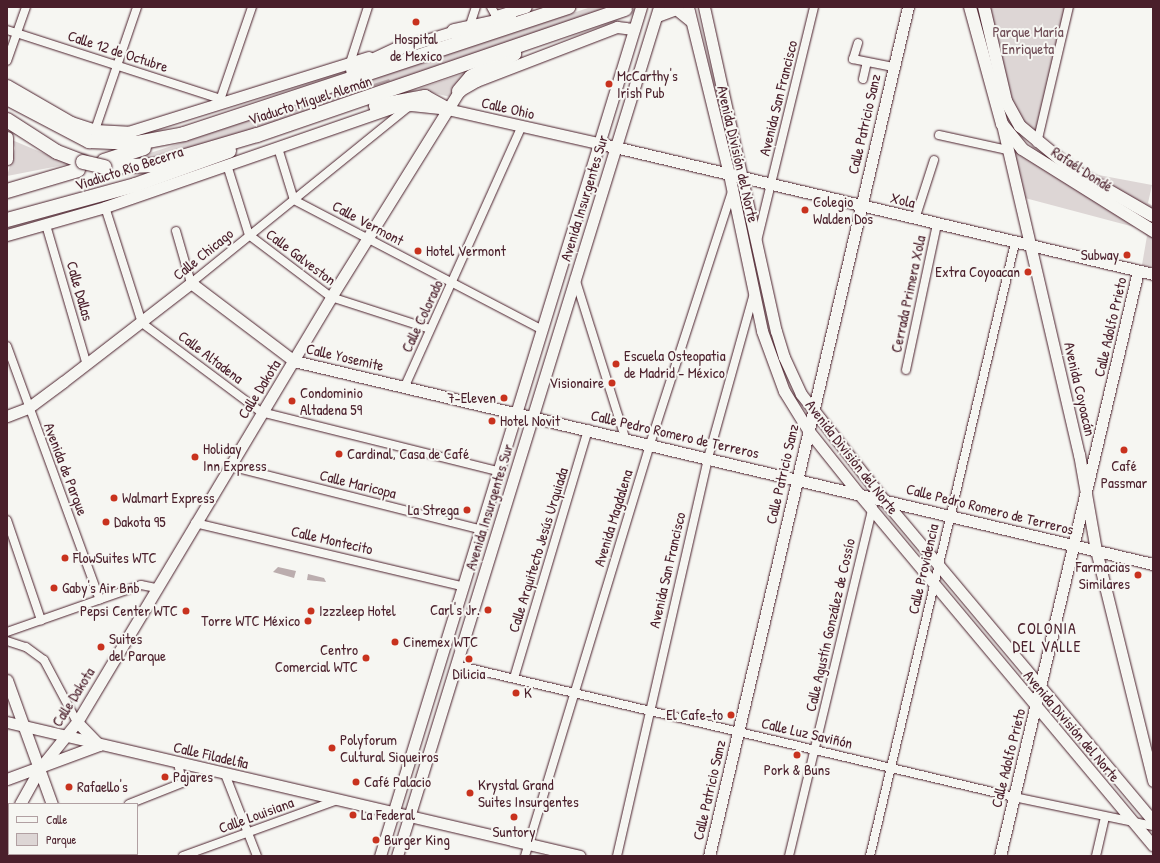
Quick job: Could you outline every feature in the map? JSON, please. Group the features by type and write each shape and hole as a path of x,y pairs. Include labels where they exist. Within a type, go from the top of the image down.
{"highway":[{"name":"Viaducto Miguel Alemán","path":"7,98 89,141 124,144 184,134 569,7"},
{"name":"Viaducto Miguel Alemán","path":"7,120 81,166 104,164 155,166 302,121 625,9"},
{"path":"454,31 552,13"},
{"path":"459,91 471,77 496,66 526,44"},
{"path":"226,120 258,101 370,64 398,49"},
{"path":"302,121 334,119 408,97 430,98 447,109"},
{"name":"Viaducto Río Becerra","path":"104,164 184,134"},
{"name":"Viaducto Río Becerra","path":"7,220 202,162 257,135"},
{"name":"Viaducto Río Becerra","path":"7,191 81,166"}],"main road":[{"name":"Avenida Coyoacán","path":"970,7 1002,124"},
{"name":"Rafaél Dondé","path":"984,7 1006,101 1013,116 1037,143 1073,170 1153,216"},
{"name":"Rafaél Dondé","path":"1002,124 1022,149 1153,231"}],"street":[{"path":"7,61 26,7"},
{"path":"95,130 137,7"},
{"path":"219,102 252,7"},
{"path":"350,63 368,7"},
{"path":"470,25 476,7"},
{"name":"Viaducto Miguel Alemán","path":"7,85 71,122 95,130 136,131 219,102 454,31 470,25 493,12 526,7"},
{"name":"Avenida Insurgentes Sur","path":"380,856 497,471 641,7"},
{"name":"Avenida División del Norte","path":"688,7 729,174 754,293 776,373 808,430 859,494 934,582 1036,708 1153,845"},
{"name":"Avenida División del Norte","path":"704,7 784,357 812,411 883,499 1042,685 1153,821"},
{"name":"Avenida San Francisco","path":"757,242 814,7"},
{"name":"Calle Patricio Sanz","path":"709,856 860,204 908,7"},
{"path":"1037,143 1070,7"},
{"path":"658,11 676,9 692,22"},
{"name":"Avenida Insurgentes Sur","path":"397,856 658,11"},
{"path":"459,91 476,81 617,28 634,29"},
{"name":"Calle 12 de Octubre","path":"7,30 219,102"},
{"path":"858,43 853,59 893,67"},
{"path":"863,79 867,62"},
{"name":"Calle Dakota","path":"21,803 40,768 77,722 195,523 294,361 330,297 459,91"},
{"path":"7,235 105,207 393,107 411,105"},
{"name":"Calle Ohio","path":"411,105 447,109 598,143"},
{"name":"Calle Chicago","path":"7,416 28,408 142,323 411,105"},
{"name":"Avenida Coyoacán","path":"1002,124 1029,246 1079,454 1096,550 1153,781"},
{"name":"Calle Colorado","path":"405,386 522,126"},
{"path":"939,135 1007,150"},
{"path":"7,137 7,159"},
{"name":"Xola","path":"598,143 860,204 1015,243 1153,274"},
{"path":"278,148 294,200"},
{"path":"915,219 934,160"},
{"name":"Calle Galveston","path":"227,165 249,235 330,297 430,329"},
{"name":"Avenida Magdalena","path":"525,856 650,444 732,190"},
{"name":"Calle Vermont","path":"294,200 366,240 453,282 541,329"},
{"path":"105,207 142,323"},
{"name":"Cerrada Primera Xola","path":"906,370 937,224"},
{"name":"Calle Dallas","path":"46,225 87,365"},
{"path":"176,231 191,283"},
{"name":"Calle Providencia","path":"870,856 1015,243"},
{"name":"Calle Adolfo Prieto","path":"1000,856 1076,545 1138,271"},
{"path":"575,278 625,438"},
{"name":"Calle Yosemite","path":"191,283 294,361 516,412"},
{"name":"Avenida San Francisco","path":"617,856 649,710 708,458 754,293"},
{"name":"Calle Altadena","path":"142,323 262,412 497,471"},
{"name":"Avenida de Parque","path":"7,346 28,408 100,600"},
{"name":"Calle Pedro Romero de Terreros","path":"516,412 859,494 950,514 1153,564"},
{"name":"Calle Arquitecto Jesús Urquiada","path":"514,678 588,429"},
{"path":"1079,454 1090,458 1097,454"},
{"name":"Calle Maricopa","path":"230,466 479,530"},
{"path":"872,508 883,499"},
{"name":"Calle Agustín González de Cossío","path":"790,856 872,508"},
{"path":"7,520 41,620"},
{"name":"Calle Montecito","path":"195,523 462,586"},
{"path":"7,632 141,585 157,588"},
{"path":"7,641 26,646 44,660 77,722 99,745 7,779"},
{"name":"Calle Luz Saviñón","path":"456,664 1014,797 1153,826"},
{"path":"7,680 10,698 40,768 52,803"},
{"name":"Calle Filadelfia","path":"7,722 99,745 580,856"},
{"path":"132,803 182,783 178,763"},
{"path":"225,774 257,856"},
{"name":"Calle Louisiana","path":"183,856 338,800"},
{"path":"1096,856 1105,817"}],"green space":[{"path":"591,7 611,7 472,58 253,129 157,159 117,164"},
{"name":"Parque María Enriqueta","path":"987,7 1068,7 1037,139 1014,112"},
{"path":"465,73 450,97 418,89"},
{"path":"12,140 69,164 7,176 15,148"},
{"path":"1014,149 1153,234 1153,268 1142,265 1147,236 1138,228 1025,198"},
{"path":"1077,171 1152,185 1148,203 1153,206 1153,214"}],"shaded area":[{"path":"389,79 390,81 258,123 257,121"},
{"path":"278,567 296,571 294,578 273,572"},
{"path":"308,574 324,578 326,582 307,580"}],"place":[{"name":"Hospital de Mexico","path":"416,22"},
{"name":"McCarthy's Irish Pub","path":"609,84"},
{"name":"Colegio Walden Dos","path":"805,210"},
{"name":"Hotel Vermont","path":"418,251"},
{"name":"Subway","path":"1127,255"},
{"name":"Extra Coyoacan","path":"1028,272"},
{"name":"Escuela Osteopatia de Madrid - México","path":"616,364"},
{"name":"Visionaire","path":"612,383"},
{"name":"7-Eleven","path":"504,398"},
{"name":"Condominio Altadena 59","path":"292,401"},
{"name":"Hotel Novit","path":"492,421"},
{"name":"Café Passmar","path":"1124,450"},
{"name":"Cardinal, Casa de Café","path":"339,454"},
{"name":"Holiday Inn Express","path":"195,457"},
{"name":"Walmart Express","path":"114,498"},
{"name":"La Strega","path":"467,510"},
{"name":"Dakota 95","path":"106,522"},
{"name":"FlowSuites WTC","path":"65,558"},
{"name":"Farmacias Similares","path":"1138,575"},
{"name":"Gaby's Air Bnb","path":"54,588"},
{"name":"Carl's Jr.","path":"488,610"},
{"name":"Pepsi Center WTC","path":"186,611"},
{"name":"Izzzleep Hotel","path":"311,611"},
{"name":"Torre WTC México","path":"308,621"},
{"name":"Cinemex WTC","path":"395,642"},
{"name":"Suites del Parque","path":"101,647"},
{"name":"Centro Comercial WTC","path":"366,658"},
{"name":"Dilicia","path":"469,659"},
{"name":"K","path":"516,693"},
{"name":"El Cafe-to","path":"731,715"},
{"name":"Polyforum Cultural Siqueiros","path":"332,748"},
{"name":"Pork & Buns","path":"797,755"},
{"name":"Pajares","path":"165,777"},
{"name":"Café Palacio","path":"356,782"},
{"name":"Rafaello's","path":"69,787"},
{"name":"Krystal Grand Suites Insurgentes","path":"470,793"},
{"name":"La Federal","path":"353,815"},
{"name":"Suntory","path":"514,817"},
{"name":"Burger King","path":"376,840"}],"district":[{"name":"COLONIA DEL VALLE","path":"1047,637"}]}
